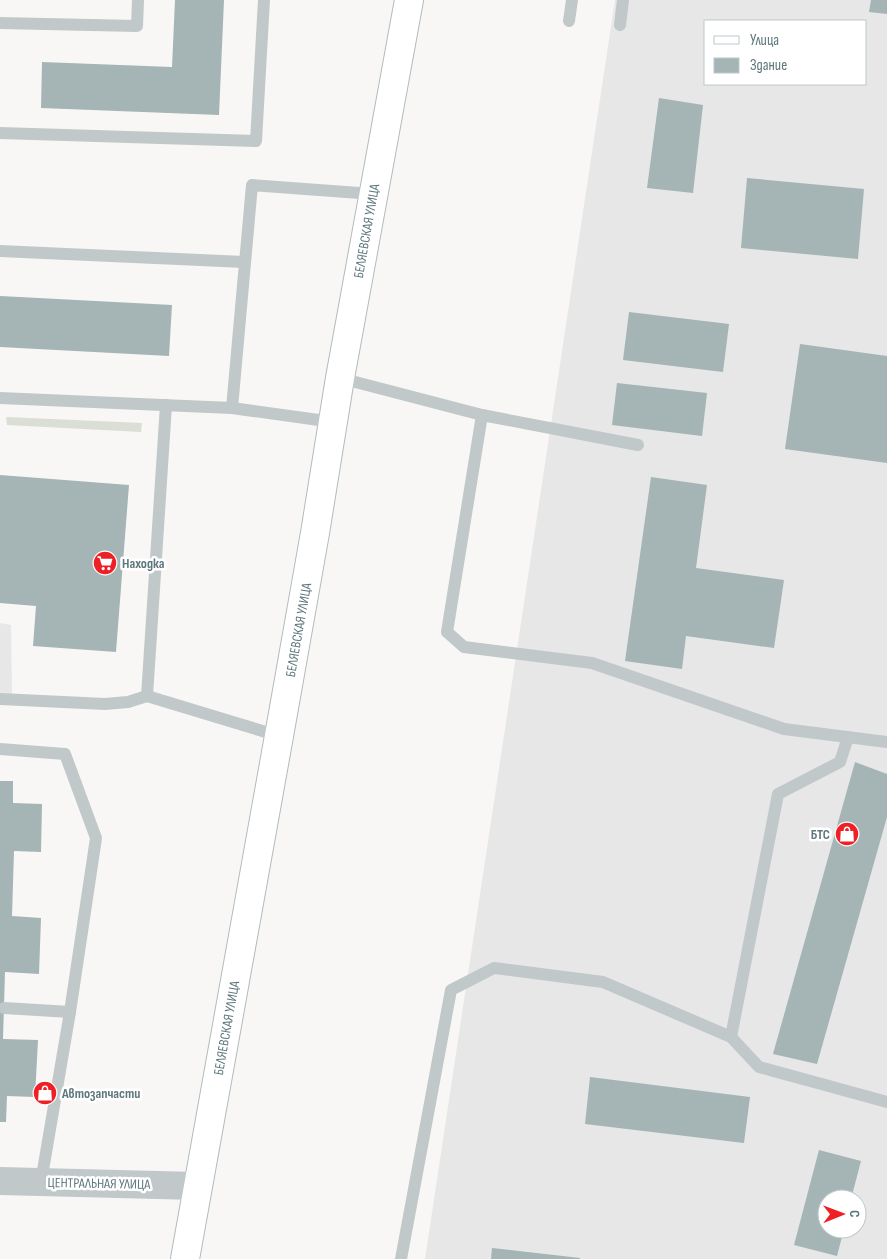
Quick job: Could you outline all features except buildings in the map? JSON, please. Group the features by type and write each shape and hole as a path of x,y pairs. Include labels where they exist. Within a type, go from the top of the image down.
{"main road":[{"name":"БЕЛЯЕВСКАЯ УЛИЦА","path":"185,1259 279,736 340,378 409,0"}],"street":[{"name":"ЦЕНТРАЛЬНАЯ УЛИЦА","path":"0,1181 197,1186"}],"lane":[{"path":"0,23 137,26 138,0"},
{"path":"0,133 256,141 264,0"},
{"path":"570,21 572,0"},
{"path":"620,25 623,0"},
{"path":"232,408 252,185 373,194"},
{"path":"0,251 244,262"},
{"path":"340,378 482,415 638,445"},
{"path":"0,398 232,408 333,422"},
{"path":"147,696 166,405"},
{"path":"482,415 447,632 464,647 592,662 784,729 887,742"},
{"path":"0,699 105,704 128,702 147,696 279,736"},
{"path":"731,1037 778,794 840,762 848,737"},
{"path":"0,749 65,754 96,838 70,1012 41,1182"},
{"path":"401,1259 451,990 494,968 603,982 731,1037 759,1067 887,1102"},
{"path":"4,1008 70,1012"}],"shaded area":[{"path":"615,0 887,0 887,1259 425,1259"},
{"path":"6,417 142,423 141,432 7,425"},
{"path":"0,623 11,625 12,696 0,695"}],"place":[{"name":"Находка","path":"105,563"},
{"name":"БТС","path":"847,834"},
{"name":"Автозапчасти","path":"45,1093"}]}
